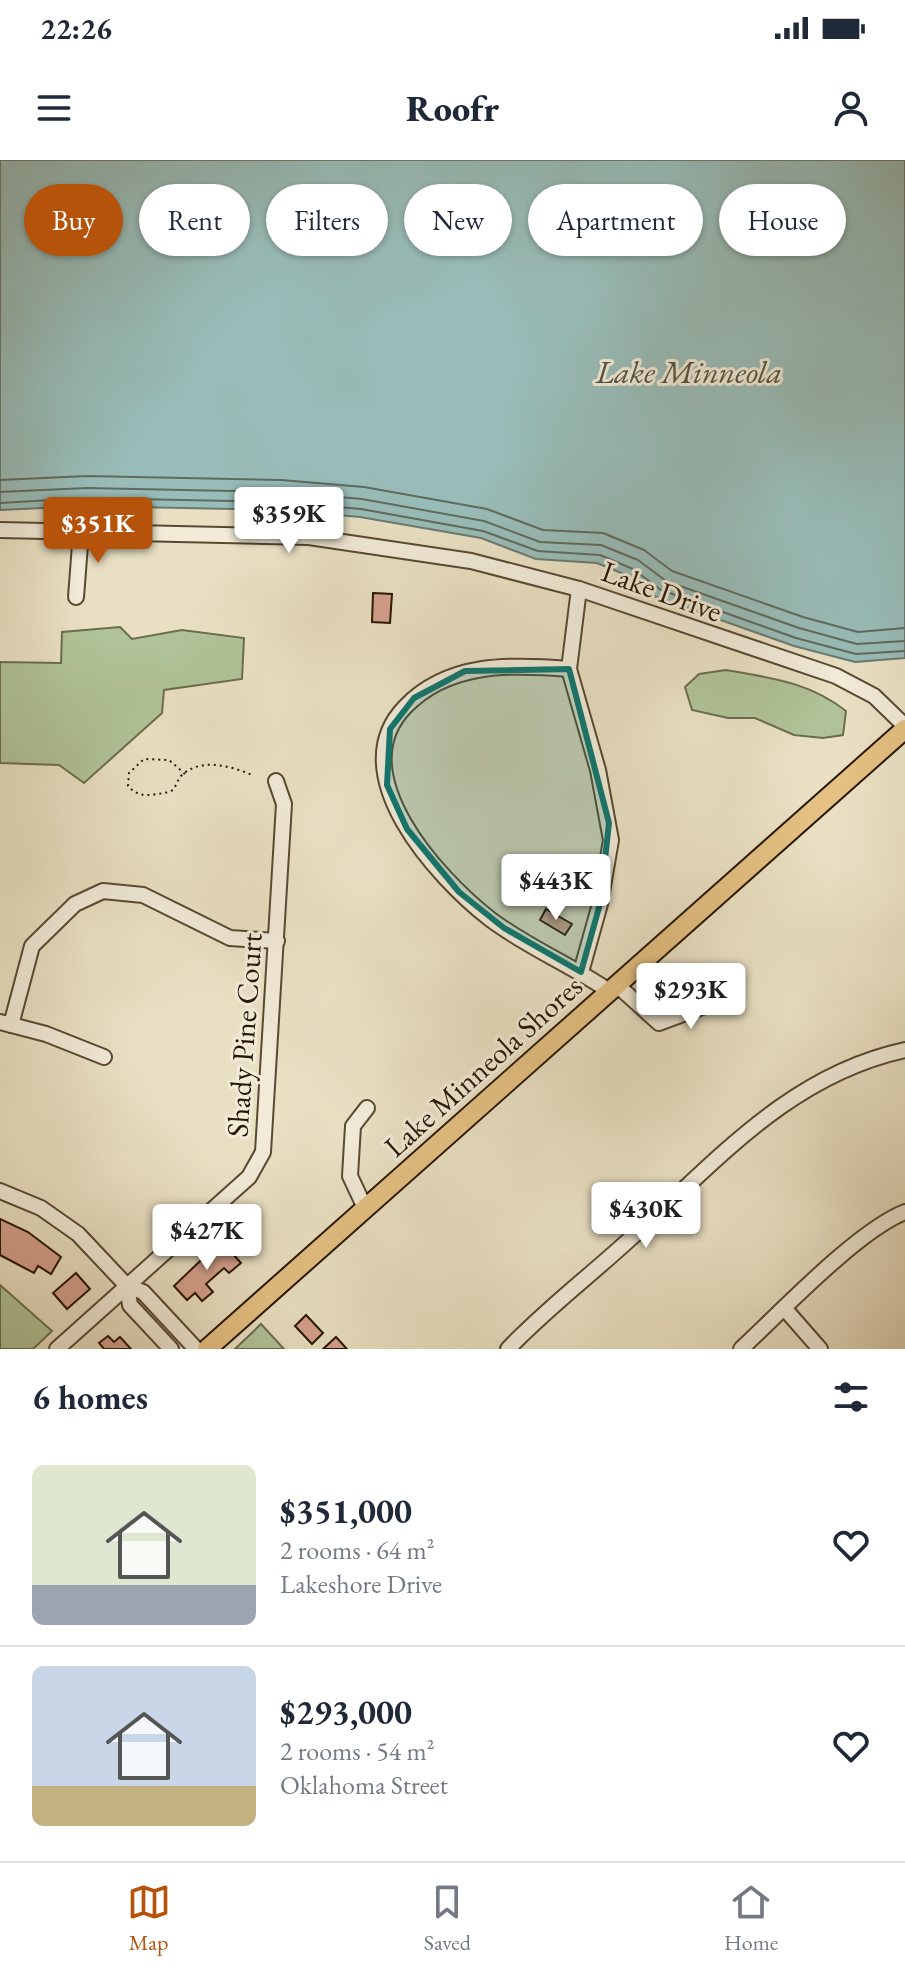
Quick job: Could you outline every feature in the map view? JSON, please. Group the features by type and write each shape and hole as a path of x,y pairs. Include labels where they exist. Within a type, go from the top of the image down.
{"main road":[{"name":"Lake Minneola Shores","path":"207,1349 905,727"}],"street":[{"path":"0,530 347,541 471,561 579,589"},
{"path":"76,597 81,532"},
{"name":"Lake Drive","path":"581,972 600,904 611,840 598,770 569,669 579,589 836,676 874,696 905,727"},
{"path":"569,669 480,668 448,676 430,686 402,709 390,729 384,755 392,804 426,855 459,892 504,928 613,988 659,1023 710,1004"},
{"name":"Shady Pine Court","path":"57,1349 249,1177 258,1165 266,1137 284,804 276,781"},
{"path":"104,1057 46,1034 6,1024 32,946 75,904 103,891 143,895 230,938 277,941"},
{"path":"508,1349 728,1149 795,1094 833,1072 905,1050"},
{"path":"365,1208 350,1176 353,1126 367,1108"},
{"path":"0,1191 58,1219 96,1251 127,1286 143,1292 196,1349"},
{"path":"741,1349 862,1240 905,1212"},
{"path":"127,1286 130,1305 171,1349"},
{"path":"785,1309 820,1349"},
{"path":"150,1327 164,1315"}],"path":[{"path":"185,774 169,760 144,759 129,773 128,786 135,794 145,796 170,792 185,774 198,767 220,765 252,775"}],"highlighted area":[{"path":"569,669 609,823 600,904 581,972 504,928 459,892 407,829 387,785 390,729 414,698 465,671"}],"green space":[{"path":"120,627 132,639 182,630 244,638 242,679 164,690 162,713 84,783 59,765 0,763 0,662 61,663 62,632"},
{"path":"726,670 789,683 818,693 846,711 843,735 823,738 794,735 755,718 728,718 692,710 685,687 699,674"},
{"path":"0,1285 52,1331 33,1349 0,1349"},
{"path":"261,1324 284,1349 235,1349"}],"water":[{"name":"Lake Minneola","path":"0,160 905,160 905,658 855,662 794,646 656,597 629,576 597,563 536,559 481,538 360,517 280,510 86,506 0,510"}],"building":[{"path":"373,593 392,594 390,623 372,622"},
{"path":"546,909 572,924 565,935 540,920"},
{"path":"0,1219 28,1232 61,1257 51,1274 38,1266 34,1273 0,1255"},
{"path":"221,1241 241,1263 229,1273 224,1268 206,1284 213,1292 202,1301 195,1293 187,1300 174,1286"},
{"path":"76,1273 90,1289 67,1309 53,1293"},
{"path":"306,1315 323,1333 312,1344 295,1326"},
{"path":"108,1336 114,1342 120,1337 131,1349 104,1349 99,1343"},
{"path":"336,1337 347,1349 323,1349"}]}
